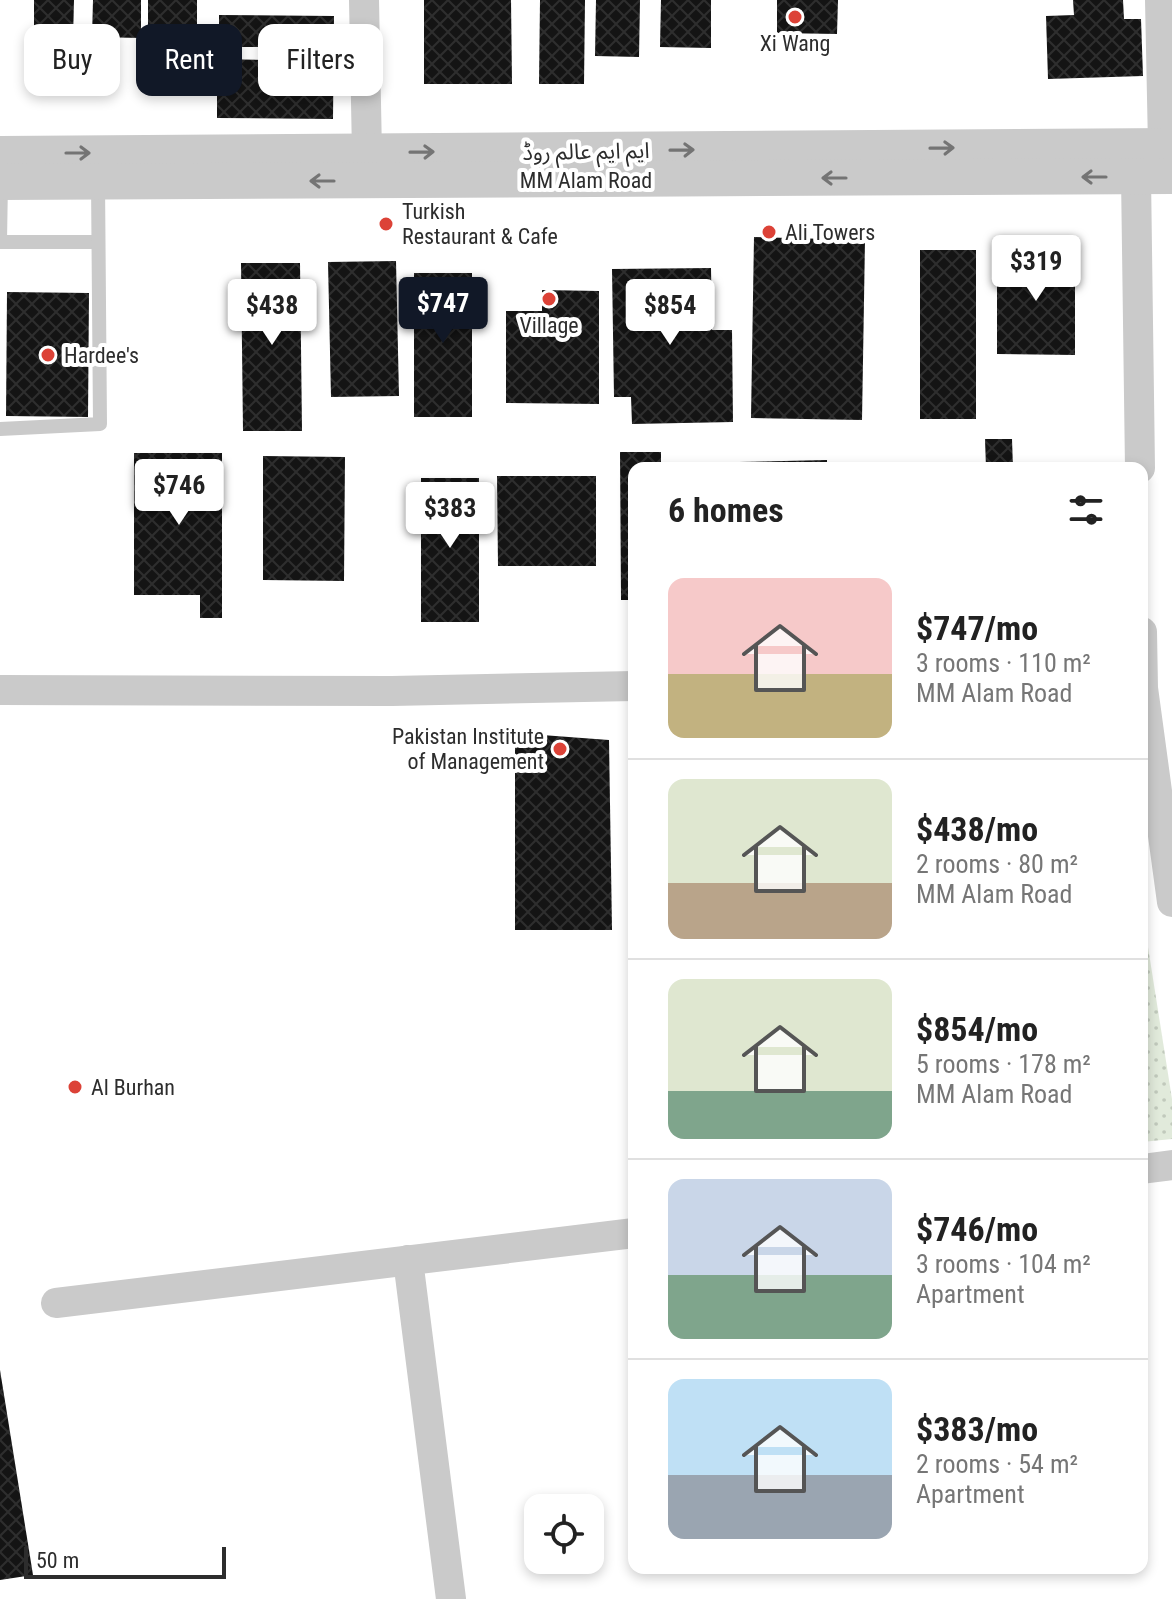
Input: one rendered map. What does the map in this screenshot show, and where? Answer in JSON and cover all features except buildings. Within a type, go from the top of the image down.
[{"type":"street","points":[[364,0],[367,153]]},
{"type":"street","points":[[1160,0],[1169,156]]},
{"type":"street","name":"ایم ایم عالم روڈ","points":[[0,154],[1169,156]]},
{"type":"street","name":"MM Alam Road","points":[[0,182],[1136,176],[1169,156]]},
{"type":"street","points":[[1136,176],[1140,462]]},
{"type":"street","points":[[0,690],[392,691],[628,686]]},
{"type":"street","points":[[1148,731],[1172,902]]},
{"type":"street","points":[[1148,1168],[1172,1165]]},
{"type":"street","points":[[56,1303],[628,1234]]},
{"type":"street","points":[[408,1260],[451,1599]]},
{"type":"lane","points":[[0,429],[100,424],[98,181]]},
{"type":"lane","points":[[0,182],[0,241],[97,242]]},
{"type":"green space","points":[[1148,947],[1172,1099],[1172,1139],[1148,1141]]},
{"type":"place","name":"Xi Wang","points":[[795,17]]},
{"type":"place","name":"Turkish Restaurant & Cafe","points":[[386,224]]},
{"type":"place","name":"Ali Towers","points":[[769,232]]},
{"type":"place","name":"Village","points":[[549,299]]},
{"type":"place","name":"Hardee's","points":[[48,355]]},
{"type":"place","name":"Pakistan Institute of Management","points":[[560,749]]},
{"type":"place","name":"Al Burhan","points":[[75,1087]]}]
